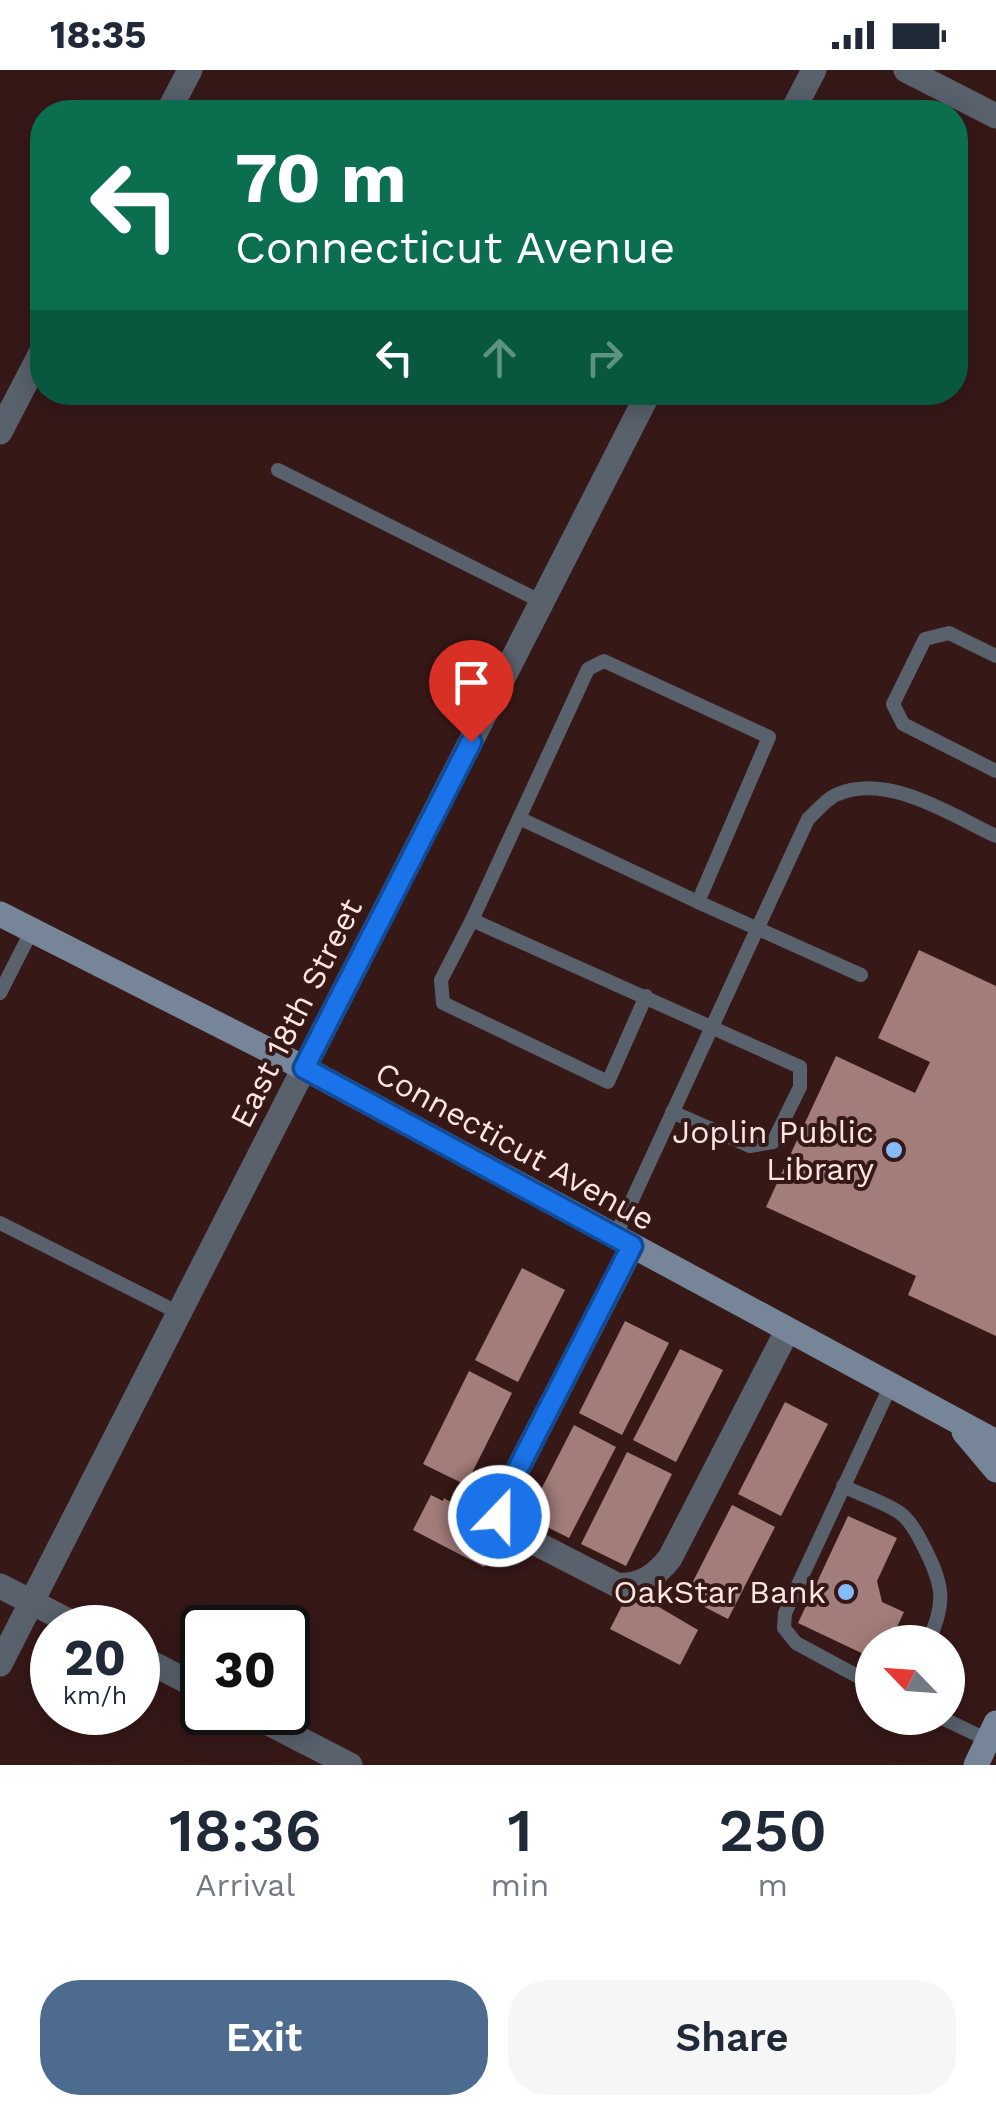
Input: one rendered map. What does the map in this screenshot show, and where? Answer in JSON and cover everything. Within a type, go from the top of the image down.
[{"type":"main road","name":"Connecticut Avenue","points":[[0,914],[304,1068],[996,1442]]},
{"type":"main road","points":[[954,1421],[996,1422]]},
{"type":"main road","points":[[954,1421],[996,1470]]},
{"type":"main road","points":[[976,1765],[992,1731]]},
{"type":"street","points":[[174,100],[190,70]]},
{"type":"street","points":[[798,100],[814,70]]},
{"type":"street","points":[[906,70],[965,100]]},
{"type":"street","points":[[968,102],[996,116]]},
{"type":"street","points":[[0,432],[30,374]]},
{"type":"street","name":"East 18th Street","points":[[0,1664],[642,405]]},
{"type":"street","points":[[624,1242],[504,1496],[499,1516],[506,1528],[617,1585],[630,1586],[659,1572],[670,1558],[786,1331]]},
{"type":"street","points":[[0,1586],[38,1605]]},
{"type":"street","points":[[292,1735],[350,1765]]},
{"type":"lane","points":[[278,470],[542,602]]},
{"type":"lane","points":[[996,656],[949,633],[925,639],[892,704],[903,724],[996,771]]},
{"type":"lane","points":[[646,996],[608,1082],[443,1002],[441,980],[588,669],[604,661],[768,737],[698,902]]},
{"type":"lane","points":[[624,1242],[672,1112],[808,819],[834,794],[862,788],[895,791],[996,836]]},
{"type":"lane","points":[[520,818],[861,974]]},
{"type":"lane","points":[[472,920],[800,1066],[800,1087],[773,1142],[750,1146],[672,1112]]},
{"type":"lane","points":[[0,994],[32,930]]},
{"type":"lane","points":[[0,1223],[179,1313]]},
{"type":"lane","points":[[855,1676],[796,1643],[784,1628],[785,1613],[890,1387]]},
{"type":"lane","points":[[843,1486],[902,1514],[920,1538],[942,1592],[936,1625]]},
{"type":"lane","points":[[965,1724],[992,1731]]},
{"type":"building","name":"Joplin Public Library","points":[[919,950],[996,986],[996,1336],[908,1295],[916,1276],[766,1207],[836,1056],[915,1093],[930,1062],[878,1038]]},
{"type":"building","points":[[522,1268],[565,1290],[518,1382],[475,1360]]},
{"type":"building","points":[[625,1321],[669,1343],[622,1435],[579,1413]]},
{"type":"building","points":[[680,1349],[723,1370],[676,1462],[633,1440]]},
{"type":"building","points":[[469,1371],[512,1393],[466,1485],[423,1464]]},
{"type":"building","points":[[785,1402],[828,1424],[781,1516],[738,1494]]},
{"type":"building","points":[[574,1425],[616,1447],[569,1538],[527,1517]]},
{"type":"building","points":[[627,1452],[672,1474],[626,1566],[581,1544]]},
{"type":"building","points":[[431,1495],[505,1527],[484,1567],[413,1530]]},
{"type":"building","points":[[732,1505],[775,1527],[728,1619],[685,1597]]},
{"type":"building","name":"OakStar Bank","points":[[848,1516],[897,1538],[877,1581],[882,1602],[904,1612],[898,1625],[855,1625],[855,1650],[798,1623]]},
{"type":"building","points":[[630,1590],[698,1630],[680,1665],[610,1629]]},
{"type":"place","name":"Joplin Public Library","points":[[894,1150]]},
{"type":"place","name":"OakStar Bank","points":[[846,1592]]},
{"type":"route","points":[[471,742],[304,1068],[632,1246],[504,1496],[499,1516]]}]
